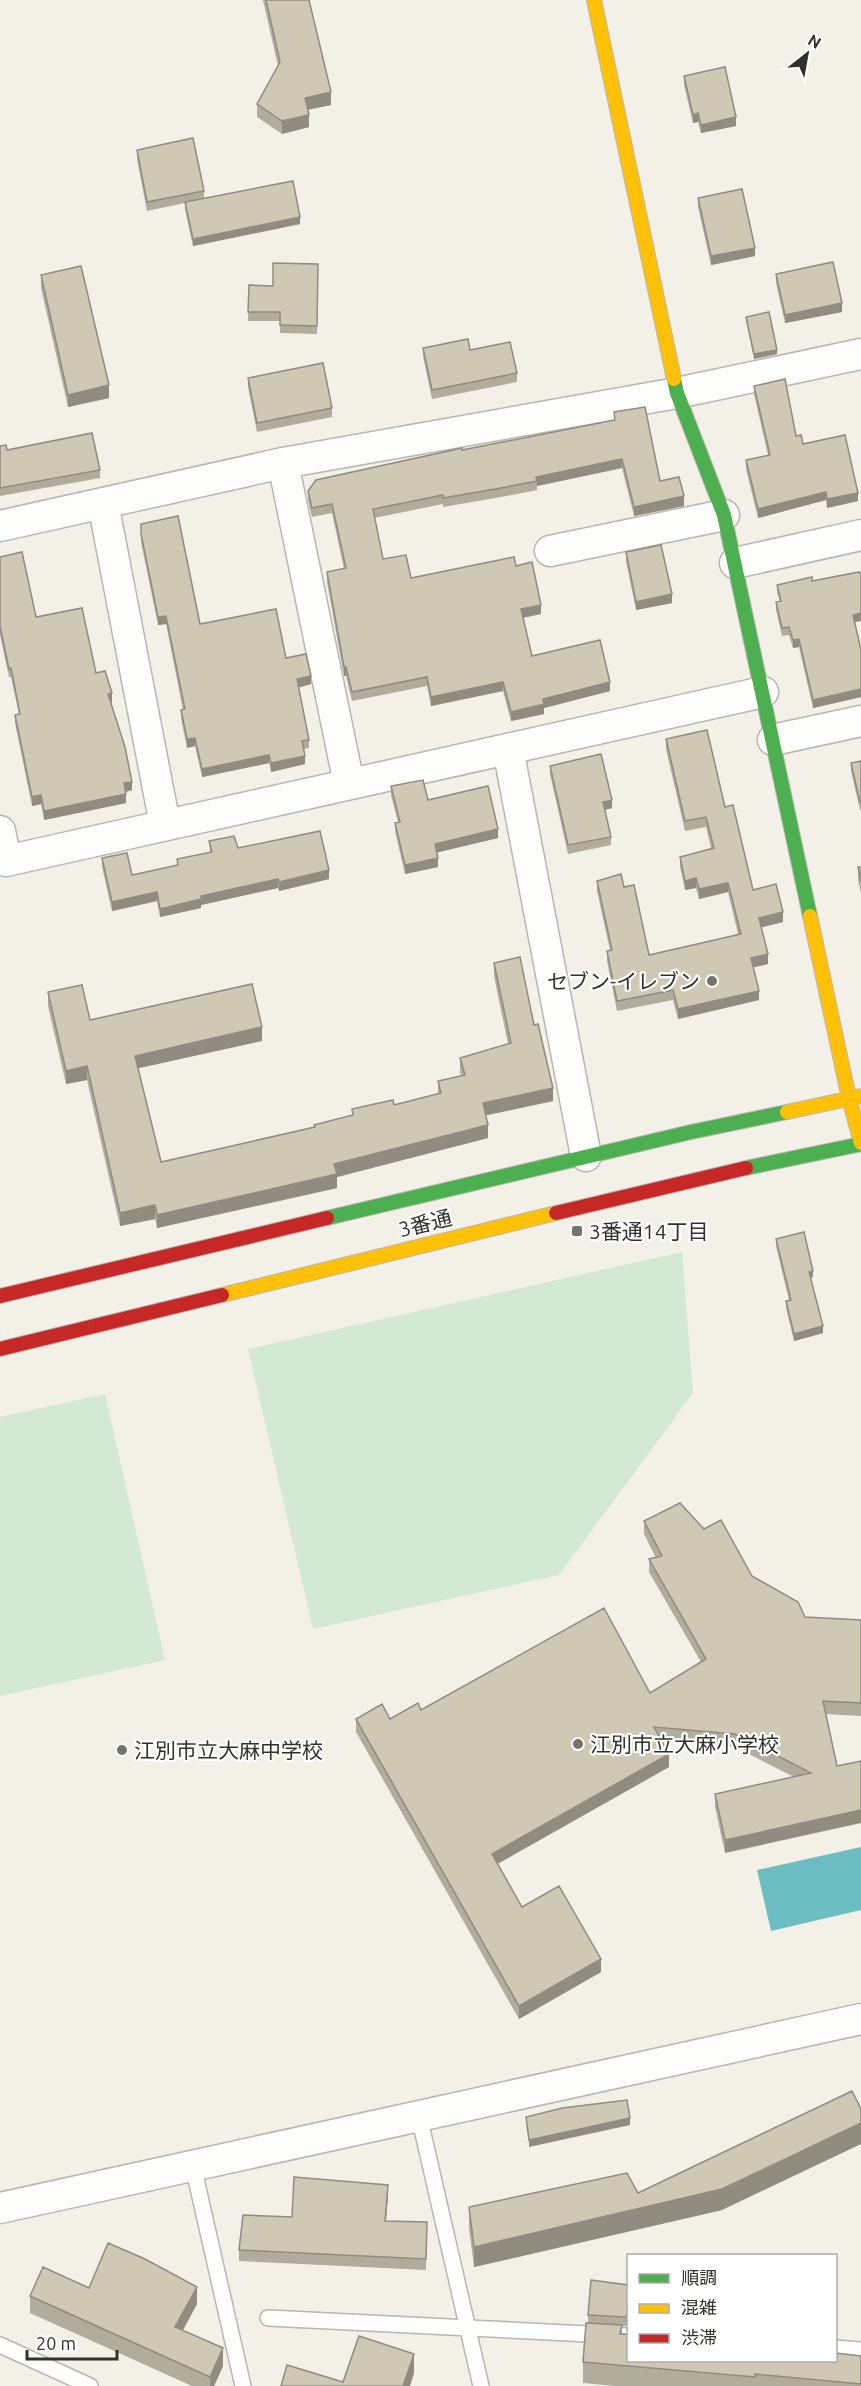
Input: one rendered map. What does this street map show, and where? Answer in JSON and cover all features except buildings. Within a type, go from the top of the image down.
[{"type":"street","points":[[594,0],[677,393],[724,515],[855,1097],[861,1143]]},
{"type":"street","points":[[0,526],[283,463],[677,393],[861,354]]},
{"type":"street","points":[[283,463],[349,784]]},
{"type":"street","points":[[103,503],[165,825]]},
{"type":"street","points":[[550,551],[724,515]]},
{"type":"street","points":[[735,563],[861,535]]},
{"type":"street","points":[[0,831],[6,861],[763,692]]},
{"type":"street","points":[[773,740],[861,721]]},
{"type":"street","points":[[508,749],[586,1156]]},
{"type":"street","name":"3番通","points":[[0,1296],[691,1131],[855,1097]]},
{"type":"street","name":"3番通","points":[[0,1349],[706,1176],[861,1143]]},
{"type":"street","points":[[0,2208],[861,2019]]},
{"type":"lane","points":[[419,2116],[481,2386]]},
{"type":"lane","points":[[193,2166],[243,2386]]},
{"type":"lane","points":[[268,2318],[467,2326],[627,2336]]},
{"type":"lane","points":[[0,2345],[90,2386]]},
{"type":"lane","points":[[837,2348],[861,2350]]},
{"type":"green space","points":[[682,1252],[693,1393],[559,1575],[313,1629],[248,1349]]},
{"type":"green space","points":[[105,1394],[165,1660],[0,1696],[0,1417]]},
{"type":"water","points":[[861,1847],[861,1910],[771,1931],[757,1870]]},
{"type":"traffic: fast","points":[[674,379],[677,393],[724,515],[810,916]]},
{"type":"traffic: fast","points":[[327,1218],[691,1132],[787,1112]]},
{"type":"traffic: fast","points":[[746,1168],[861,1144]]},
{"type":"traffic: slow","points":[[594,0],[674,379]]},
{"type":"traffic: slow","points":[[810,916],[849,1098],[861,1143]]},
{"type":"traffic: slow","points":[[787,1112],[861,1096]]},
{"type":"traffic: slow","points":[[222,1295],[556,1213]]},
{"type":"traffic: jam","points":[[556,1213],[746,1168]]},
{"type":"traffic: jam","points":[[0,1296],[327,1218]]},
{"type":"traffic: jam","points":[[0,1349],[222,1295]]},
{"type":"place","name":"セブン-イレブン","points":[[712,981]]},
{"type":"place","name":"3番通14丁目","points":[[577,1231]]},
{"type":"place","name":"江別市立大麻小学校","points":[[578,1744]]},
{"type":"place","name":"江別市立大麻中学校","points":[[122,1750]]}]
